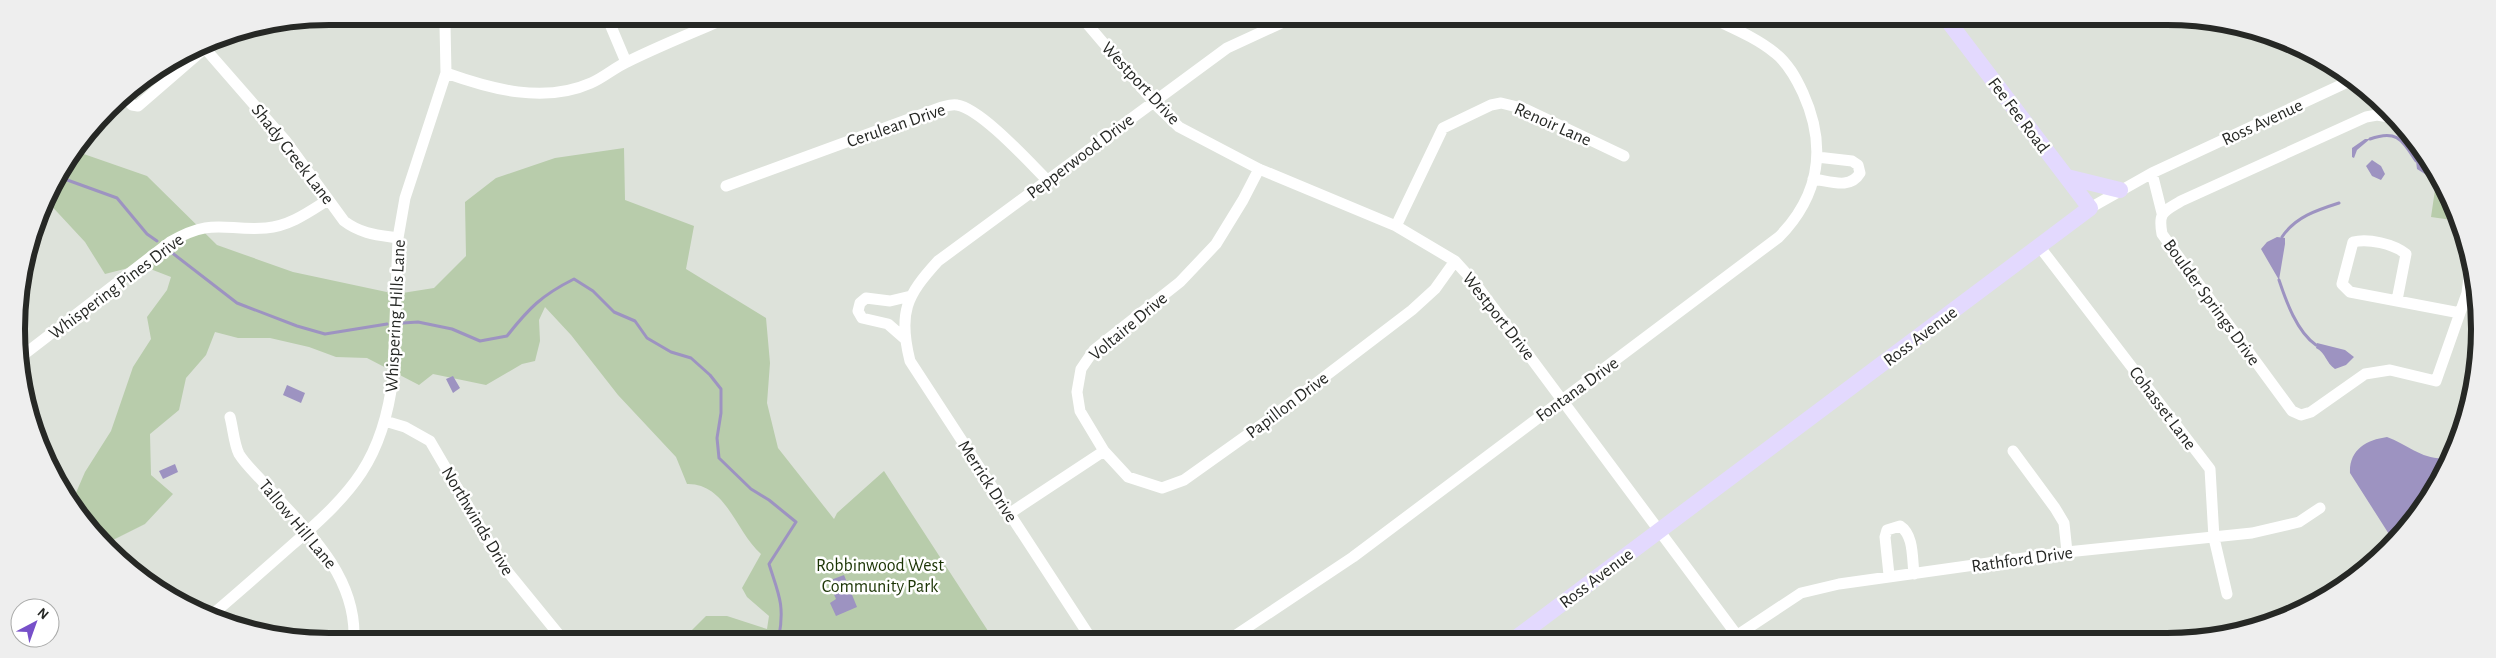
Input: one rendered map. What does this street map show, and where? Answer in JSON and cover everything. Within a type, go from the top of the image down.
[{"type":"street","name":"Whispering Hills Lane","points":[[217,611],[332,511],[359,477],[370,459],[385,421],[393,377],[398,238],[405,198],[446,73],[445,25]]},
{"type":"street","points":[[610,25],[626,62]]},
{"type":"street","points":[[446,73],[487,88],[520,94],[561,91],[590,84],[626,62],[712,25]]},
{"type":"street","name":"Westport Drive","points":[[1087,25],[1179,127],[1259,169],[1396,226],[1455,261],[1475,282],[1563,399],[1733,633]]},
{"type":"street","name":"Pepperwood Drive","points":[[904,318],[915,286],[938,261],[1015,205],[1046,179],[1227,48],[1277,25]]},
{"type":"street","points":[[1725,25],[1775,53],[1795,76],[1810,107],[1817,132],[1817,156],[1813,179],[1848,184],[1855,182],[1860,173],[1858,165],[1852,161],[1817,156]]},
{"type":"street","name":"Fee Fee Road","points":[[1951,25],[2090,208]]},
{"type":"street","name":"Shady Creek Lane","points":[[207,51],[285,140],[344,221],[355,230],[398,238]]},
{"type":"street","points":[[128,101],[132,105],[138,106],[188,60]]},
{"type":"street","name":"Ross Avenue","points":[[1523,633],[2090,208],[2152,173],[2345,83]]},
{"type":"street","name":"Renoir Lane","points":[[1396,226],[1442,128],[1491,105],[1501,103],[1525,109],[1624,156]]},
{"type":"street","name":"Cerulean Drive","points":[[726,186],[942,107],[956,104],[1000,132],[1046,179]]},
{"type":"street","name":"Boulder Springs Drive","points":[[2384,116],[2366,117],[2181,201],[2162,213],[2159,220],[2162,234],[2292,411],[2302,415],[2311,412],[2365,374],[2390,370],[2436,381],[2460,313]]},
{"type":"street","name":"Voltaire Drive","points":[[1104,451],[1080,411],[1077,392],[1080,369],[1094,350],[1180,282],[1216,244],[1243,200],[1259,169]]},
{"type":"street","points":[[2152,173],[2162,213]]},
{"type":"street","points":[[2067,177],[2120,190]]},
{"type":"street","name":"Fontana Drive","points":[[1240,633],[1353,557],[1779,237],[1800,213],[1813,179]]},
{"type":"street","name":"Whispering Pines Drive","points":[[26,353],[170,242],[186,233],[204,227],[224,225],[266,228],[284,224],[300,218],[328,200]]},
{"type":"street","points":[[2397,300],[2406,254],[2400,249],[2366,240],[2353,242],[2342,284],[2350,292],[2460,313],[2468,289]]},
{"type":"street","name":"Cohasset Lane","points":[[2039,246],[2210,469],[2214,538],[2227,594]]},
{"type":"street","name":"Papillon Drive","points":[[1104,451],[1128,477],[1146,485],[1162,488],[1184,480],[1264,423],[1412,310],[1435,289],[1455,261]]},
{"type":"street","points":[[904,338],[888,324],[862,318],[858,311],[860,303],[866,298],[890,301],[911,296]]},
{"type":"street","name":"Merrick Drive","points":[[904,318],[904,338],[910,361],[1087,633]]},
{"type":"street","name":"Tallow Hill Lane","points":[[230,417],[239,454],[307,532],[339,573],[349,599],[354,633]]},
{"type":"street","name":"Northwinds Drive","points":[[385,421],[405,427],[430,441],[503,566],[558,633]]},
{"type":"street","points":[[1010,513],[1104,451]]},
{"type":"street","points":[[2013,451],[2060,515],[2064,523],[2068,552]]},
{"type":"street","name":"Rathford Drive","points":[[1742,633],[1801,593],[1889,576],[2068,552],[2214,538],[2282,527],[2299,522],[2320,508]]},
{"type":"street","points":[[1889,576],[1885,537],[1887,530],[1900,526],[1907,531],[1914,574]]},
{"type":"green space","name":"Robbinwood West Community Park","points":[[624,148],[625,200],[694,226],[686,269],[766,318],[770,363],[767,403],[778,448],[834,519],[837,513],[884,471],[989,633],[689,633],[706,616],[727,616],[767,629],[769,616],[747,597],[742,588],[761,554],[744,534],[729,510],[712,491],[700,486],[687,484],[676,457],[618,395],[571,335],[545,307],[539,320],[540,341],[535,361],[522,364],[486,385],[433,374],[419,385],[367,358],[336,357],[309,347],[270,338],[238,338],[215,332],[206,355],[186,378],[179,410],[150,434],[151,475],[173,494],[145,524],[111,541],[76,498],[75,496],[85,472],[111,431],[133,367],[151,339],[147,317],[167,290],[171,277],[140,265],[105,274],[85,242],[51,206],[81,153],[147,176],[217,245],[293,272],[396,294],[434,288],[466,256],[465,202],[496,178],[555,158]]},
{"type":"green space","points":[[2435,187],[2451,220],[2431,217]]},
{"type":"shaded area","points":[[2365,139],[2370,139],[2357,150],[2354,158],[2352,157],[2352,148]]},
{"type":"shaded area","points":[[2372,160],[2381,166],[2385,174],[2381,180],[2372,176],[2366,166]]},
{"type":"shaded area","points":[[2416,161],[2422,164],[2428,174],[2425,174],[2417,169]]},
{"type":"shaded area","points":[[2277,237],[2285,238],[2279,280],[2261,249],[2267,242]]},
{"type":"shaded area","points":[[2317,343],[2345,350],[2354,357],[2346,365],[2335,369],[2316,348]]},
{"type":"shaded area","points":[[453,376],[460,388],[453,393],[446,379]]},
{"type":"shaded area","points":[[287,385],[305,393],[301,403],[283,395]]},
{"type":"shaded area","points":[[2387,437],[2416,452],[2431,457],[2442,458],[2420,498],[2390,536],[2350,473],[2352,458],[2356,452],[2366,444],[2379,438]]},
{"type":"shaded area","points":[[175,464],[178,472],[163,479],[159,471]]},
{"type":"shaded area","points":[[844,575],[857,607],[836,616],[830,603],[836,599],[828,581]]},
{"type":"waterway","points":[[2370,139],[2387,135],[2398,138],[2407,147],[2416,161]]},
{"type":"waterway","points":[[65,179],[117,198],[147,234],[157,241]]},
{"type":"waterway","points":[[2282,237],[2300,219],[2339,203]]},
{"type":"waterway","points":[[171,252],[237,303],[297,326],[325,334],[387,324]]},
{"type":"waterway","points":[[403,323],[418,322],[452,329],[480,341],[507,336],[537,303],[574,279],[593,291],[614,312],[635,321],[647,338],[671,352],[691,358],[710,375],[721,389],[721,413],[717,438],[719,458],[751,489],[769,500],[796,522],[769,564],[781,607],[780,633]]},
{"type":"waterway","points":[[2279,280],[2298,324],[2316,345]]}]
